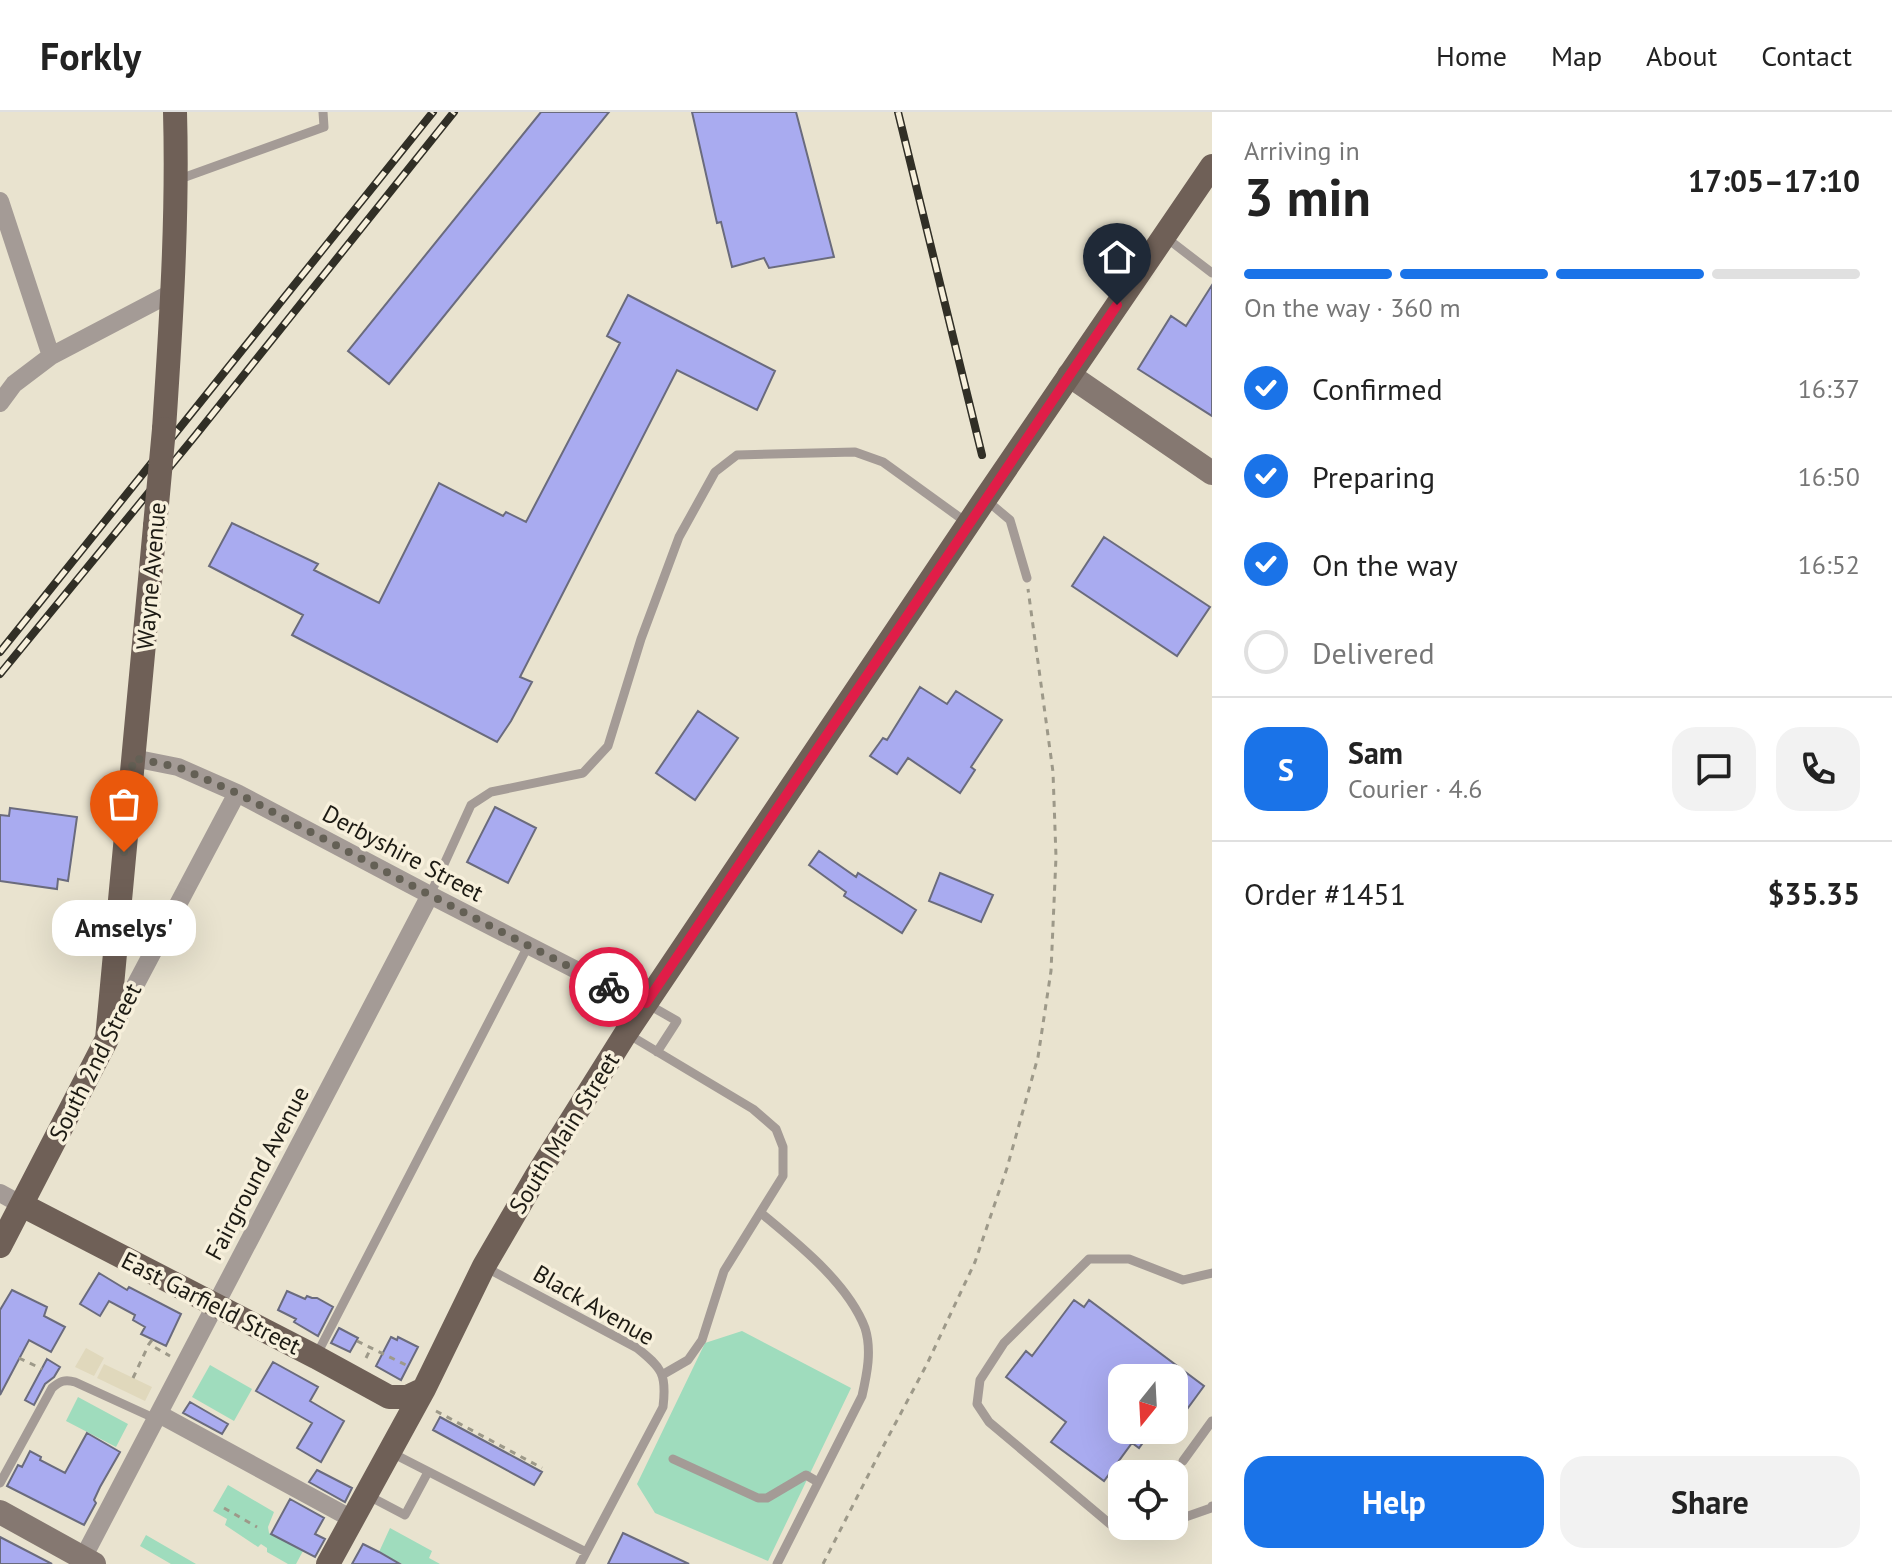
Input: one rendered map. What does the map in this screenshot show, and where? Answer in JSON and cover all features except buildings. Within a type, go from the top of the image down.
[{"type":"main road","name":"Wayne Avenue","points":[[107,1039],[164,429],[177,180],[175,112]]},
{"type":"main road","name":"South Main Street","points":[[328,1564],[403,1426],[427,1398],[484,1266],[626,1033],[1212,166]]},
{"type":"main road","name":"South 2nd Street","points":[[0,1246],[107,1039]]},
{"type":"main road","name":"East Garfield Street","points":[[22,1205],[389,1397]]},
{"type":"main road","points":[[389,1397],[427,1398]]},
{"type":"main road","points":[[389,1397],[400,1412],[403,1426]]},
{"type":"street","points":[[0,201],[51,356]]},
{"type":"street","points":[[0,403],[14,384],[51,356],[173,292]]},
{"type":"street","points":[[1069,375],[1212,473]]},
{"type":"street","name":"Derbyshire Street","points":[[133,758],[178,767],[237,793],[528,946],[646,1003]]},
{"type":"street","name":"South 2nd Street","points":[[107,1039],[237,793]]},
{"type":"street","name":"Fairground Avenue","points":[[86,1562],[158,1417],[430,895]]},
{"type":"street","name":"East Garfield Street","points":[[0,1193],[22,1205]]},
{"type":"street","points":[[158,1417],[352,1519]]},
{"type":"street","points":[[0,1512],[86,1562]]},
{"type":"lane","points":[[177,180],[324,127],[323,112]]},
{"type":"lane","points":[[1164,236],[1212,273]]},
{"type":"lane","points":[[430,895],[471,805],[491,792],[583,773],[608,746],[641,639],[679,537],[715,472],[737,455],[855,452],[883,462],[969,524]]},
{"type":"lane","points":[[985,499],[1010,520],[1027,578]]},
{"type":"lane","points":[[316,1357],[528,946]]},
{"type":"lane","points":[[646,1003],[677,1021],[657,1052]]},
{"type":"lane","points":[[626,1033],[753,1109],[776,1129],[783,1147],[783,1176],[724,1271],[702,1340],[688,1360],[662,1375]]},
{"type":"lane","points":[[761,1213],[827,1272],[848,1298],[865,1329],[869,1365],[862,1396],[777,1564]]},
{"type":"lane","points":[[1108,1522],[989,1422],[977,1404],[980,1380],[1004,1343],[1089,1259],[1129,1259],[1183,1280],[1212,1273]]},
{"type":"lane","name":"Black Avenue","points":[[484,1266],[637,1348],[658,1365],[666,1386],[663,1407],[580,1564]]},
{"type":"lane","points":[[0,1483],[58,1382],[66,1379],[75,1382],[158,1417]]},
{"type":"lane","points":[[1184,1460],[1212,1421]]},
{"type":"lane","points":[[390,1452],[586,1552]]},
{"type":"lane","points":[[673,1459],[758,1498],[767,1498],[806,1475],[818,1482]]},
{"type":"lane","points":[[365,1494],[405,1515],[428,1472]]},
{"type":"lane","points":[[1188,1516],[1212,1506]]},
{"type":"path","points":[[823,1564],[927,1364],[975,1262],[1007,1168],[1038,1057],[1051,971],[1056,857],[1053,772],[1027,578]]},
{"type":"path","points":[[357,1341],[406,1365]]},
{"type":"path","points":[[133,1378],[150,1342],[170,1356]]},
{"type":"path","points":[[366,1358],[371,1348]]},
{"type":"path","points":[[19,1358],[42,1369]]},
{"type":"path","points":[[427,1398],[542,1468]]},
{"type":"path","points":[[224,1508],[257,1527]]},
{"type":"shaded area","points":[[86,1348],[104,1358],[94,1376],[75,1367]]},
{"type":"shaded area","points":[[104,1364],[152,1387],[145,1401],[97,1378]]},
{"type":"green space","points":[[742,1331],[851,1388],[768,1561],[655,1513],[637,1484],[705,1343]]},
{"type":"green space","points":[[210,1365],[252,1389],[234,1421],[192,1397]]},
{"type":"green space","points":[[78,1397],[128,1424],[116,1447],[66,1421]]},
{"type":"green space","points":[[228,1485],[274,1512],[269,1533],[303,1551],[296,1564],[288,1564],[267,1552],[261,1544],[258,1547],[225,1525],[227,1519],[213,1511]]},
{"type":"green space","points":[[390,1528],[432,1551],[429,1558],[440,1564],[402,1564],[379,1552]]},
{"type":"green space","points":[[146,1535],[196,1564],[171,1564],[140,1546]]},
{"type":"railway","points":[[0,652],[433,112]]},
{"type":"railway","points":[[0,674],[454,112]]},
{"type":"railway","points":[[898,112],[982,455]]},
{"type":"way so far","points":[[124,852],[133,758],[178,767],[237,793],[609,987]]},
{"type":"place","name":"Amselys'","points":[[124,852]]},
{"type":"route","points":[[609,987],[646,1003],[1117,305]]}]
